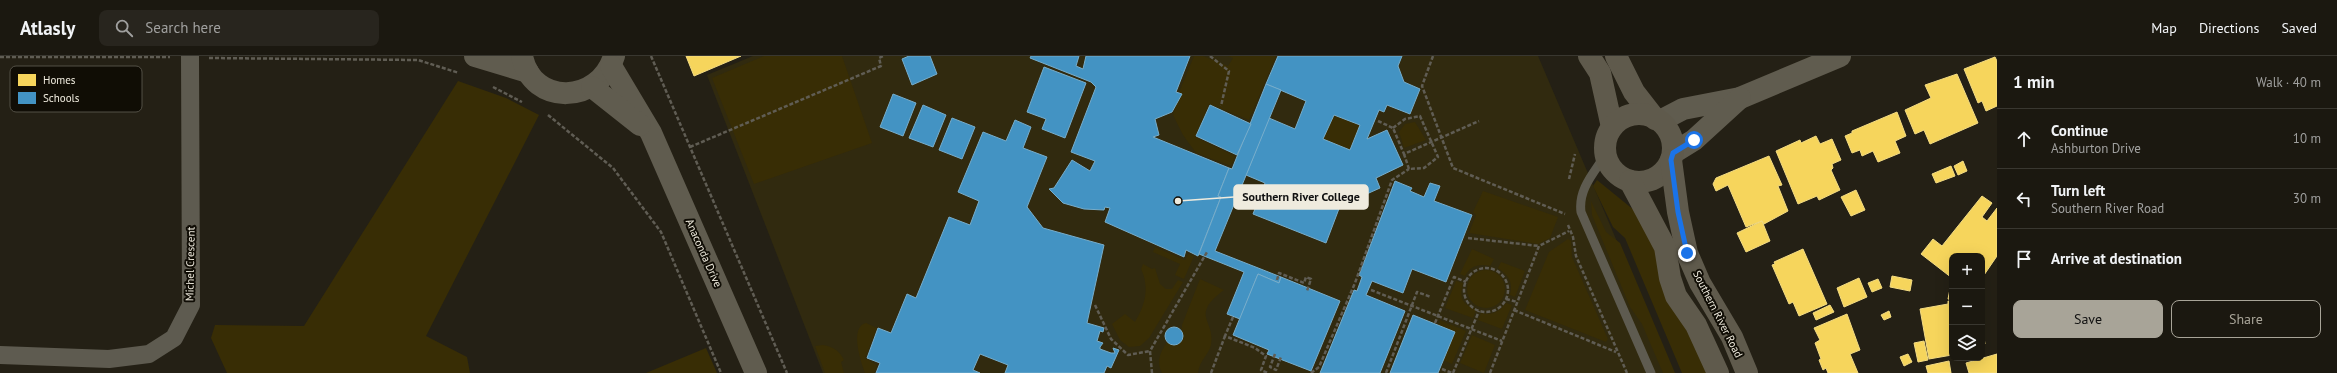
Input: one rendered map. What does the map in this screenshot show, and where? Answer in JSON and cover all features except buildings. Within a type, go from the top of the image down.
[{"type":"main road","points":[[1589,56],[1600,73],[1612,127],[1605,145],[1606,154],[1614,172],[1630,181],[1640,182],[1659,176],[1672,156],[1694,140],[1740,98]]},
{"type":"main road","points":[[1616,56],[1634,92],[1670,136],[1672,156]]},
{"type":"main road","points":[[1612,127],[1628,116],[1637,114],[1658,120],[1683,109],[1740,98],[1840,56]]},
{"type":"main road","name":"Anaconda Drive","points":[[471,66],[525,64],[538,83],[550,90],[565,94],[579,92],[592,87],[603,78],[612,61]]},
{"type":"main road","name":"Anaconda Drive","points":[[612,61],[651,133],[756,373]]},
{"type":"main road","name":"Anaconda Drive","points":[[592,87],[651,133]]},
{"type":"main road","name":"Southern River Road","points":[[1672,156],[1678,212],[1687,253],[1700,283],[1732,337],[1747,373]]},
{"type":"main road","points":[[1630,181],[1665,247],[1670,278],[1676,296],[1696,325],[1718,373]]},
{"type":"street","name":"Michel Crescent","points":[[0,355],[109,358],[149,354],[174,338],[190,305],[190,57]]},
{"type":"lane","points":[[1606,154],[1583,188],[1580,203],[1581,212],[1651,373]]},
{"type":"path","points":[[652,56],[787,373]]},
{"type":"path","points":[[690,148],[881,66],[879,58],[883,56]]},
{"type":"path","points":[[1210,56],[1229,72],[1221,106]]},
{"type":"path","points":[[1433,56],[1422,86],[1453,168],[1566,214]]},
{"type":"path","points":[[0,57],[190,57],[418,60],[471,66]]},
{"type":"path","points":[[492,86],[524,103]]},
{"type":"path","points":[[544,113],[613,168],[661,232],[721,373]]},
{"type":"path","points":[[1312,373],[1319,367],[1354,283],[1392,180],[1409,169],[1424,168],[1438,157],[1420,116],[1405,120],[1393,128]]},
{"type":"path","points":[[1378,121],[1393,128],[1409,169]]},
{"type":"path","points":[[1404,154],[1479,121]]},
{"type":"path","points":[[1468,238],[1539,246],[1569,231],[1573,237],[1576,256],[1627,373]]},
{"type":"path","points":[[1490,373],[1539,246]]},
{"type":"path","points":[[1152,373],[1150,351],[1207,252]]},
{"type":"path","points":[[1481,269],[1495,270],[1501,274],[1508,285],[1506,298],[1498,308],[1485,312],[1479,310],[1468,302],[1465,295],[1466,282],[1470,276],[1481,269]]},
{"type":"path","points":[[1277,280],[1280,273],[1304,283],[1306,277],[1311,279],[1307,291]]},
{"type":"path","points":[[1435,323],[1454,277],[1466,282]]},
{"type":"path","points":[[1371,290],[1502,341]]},
{"type":"path","points":[[1386,373],[1413,306],[1417,292],[1431,297]]},
{"type":"path","points":[[1506,298],[1517,302]]},
{"type":"path","points":[[1095,305],[1111,338],[1128,355],[1150,351]]},
{"type":"path","points":[[1442,369],[1452,373],[1479,310]]},
{"type":"path","points":[[1514,310],[1617,352]]},
{"type":"path","points":[[1211,373],[1233,317]]},
{"type":"path","points":[[1225,336],[1255,348],[1266,356],[1261,370],[1268,373]]},
{"type":"path","points":[[1275,354],[1270,367],[1276,370],[1281,357]]},
{"type":"shaded area","points":[[753,56],[1538,56],[1673,373],[823,373],[707,75]]},
{"type":"shaded area","points":[[764,56],[842,56],[872,143],[754,184],[712,78]]},
{"type":"shaded area","points":[[1194,56],[1203,56],[1228,66],[1233,58],[1228,56],[1276,56],[1249,120],[1209,104],[1195,137],[1235,156],[1231,166],[1196,153],[1183,135],[1173,115],[1180,90]]},
{"type":"shaded area","points":[[458,81],[506,98],[539,115],[426,336],[467,357],[470,373],[227,373],[211,338],[215,325],[304,326]]},
{"type":"shaded area","points":[[1334,115],[1360,125],[1350,150],[1323,139]]},
{"type":"shaded area","points":[[1415,122],[1426,140],[1404,148],[1399,132],[1405,124]]},
{"type":"shaded area","points":[[1597,180],[1640,215],[1710,373],[1682,373],[1625,238],[1613,227],[1593,186]]},
{"type":"shaded area","points":[[1483,191],[1558,217],[1550,238],[1538,244],[1469,233],[1476,215],[1473,212]]},
{"type":"shaded area","points":[[1591,201],[1606,232],[1620,243],[1675,373],[1663,373],[1642,324],[1630,307],[1592,215]]},
{"type":"shaded area","points":[[1568,239],[1571,241],[1572,257],[1608,339],[1606,342],[1525,310],[1549,252]]},
{"type":"shaded area","points":[[1155,247],[1185,260],[1188,254],[1194,256],[1184,279],[1175,275],[1180,264],[1153,252]]},
{"type":"shaded area","points":[[1472,249],[1494,259],[1490,266],[1475,266],[1469,270],[1465,276],[1460,274]]},
{"type":"shaded area","points":[[1501,262],[1525,271],[1515,297],[1510,295],[1511,286],[1509,280],[1498,268]]},
{"type":"shaded area","points":[[1143,264],[1152,269],[1155,268],[1160,284],[1166,289],[1172,289],[1178,280],[1183,282],[1149,338],[1140,346],[1129,347],[1120,340],[1112,324],[1125,314],[1135,322],[1144,303],[1146,290],[1144,276],[1141,269]]},
{"type":"shaded area","points":[[1486,270],[1496,273],[1502,279],[1505,289],[1502,299],[1496,305],[1486,308],[1476,305],[1470,299],[1467,289],[1470,279],[1476,273]]},
{"type":"shaded area","points":[[1200,279],[1224,290],[1208,306],[1206,312],[1206,318],[1212,337],[1210,349],[1200,364],[1198,373],[1162,373],[1159,365],[1161,353],[1167,342],[1175,345],[1182,340],[1182,325]]},
{"type":"shaded area","points":[[1456,281],[1463,283],[1461,293],[1465,303],[1476,310],[1473,318],[1445,308]]},
{"type":"shaded area","points":[[1506,303],[1512,305],[1502,329],[1478,320],[1481,313],[1492,314],[1501,309]]},
{"type":"shaded area","points":[[1440,320],[1466,331],[1452,364],[1443,360],[1438,325]]},
{"type":"shaded area","points":[[866,323],[877,328],[865,358],[877,365],[874,373],[865,373],[859,353],[857,338],[858,331],[861,326]]},
{"type":"shaded area","points":[[1472,335],[1495,345],[1484,373],[1460,363]]},
{"type":"shaded area","points":[[823,345],[838,351],[844,360],[841,362],[844,373],[825,373],[815,346]]},
{"type":"shaded area","points":[[706,348],[717,373],[646,373]]},
{"type":"place","name":"Southern River College","points":[[1178,201]]},
{"type":"route","points":[[1687,253],[1678,212],[1671,160],[1673,153],[1694,140]]}]
